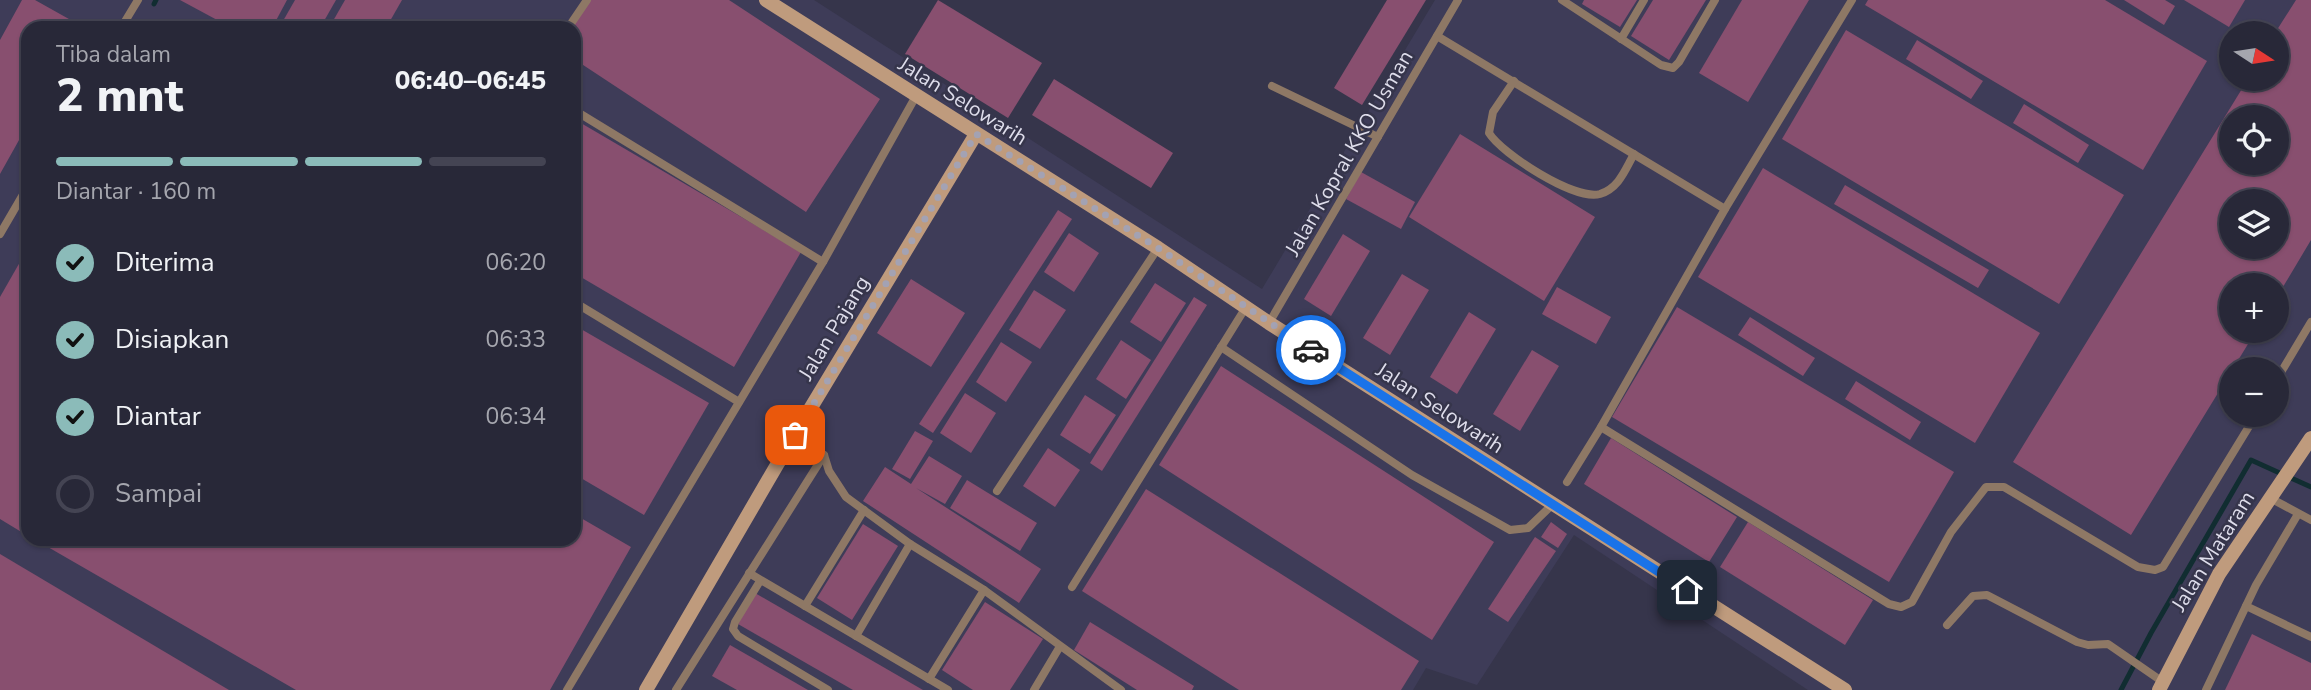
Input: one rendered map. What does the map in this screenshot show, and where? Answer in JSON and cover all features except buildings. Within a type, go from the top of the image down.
[{"type":"main road","name":"Jalan Selowarih","points":[[766,0],[1158,248],[1269,323],[1845,690]]},
{"type":"main road","name":"Jalan Pajang","points":[[646,690],[976,134]]},
{"type":"main road","name":"Jalan Mataram","points":[[2161,686],[2219,574],[2309,445]]},
{"type":"lane","points":[[126,21],[138,0]]},
{"type":"lane","points":[[573,21],[587,0]]},
{"type":"lane","name":"Jalan Kopral KKO Usman","points":[[1269,323],[1458,0]]},
{"type":"lane","points":[[1562,0],[1576,4],[1621,39],[1661,65],[1673,68],[1715,0]]},
{"type":"lane","points":[[1621,39],[1644,0]]},
{"type":"lane","points":[[1567,482],[1725,209],[1852,0]]},
{"type":"lane","points":[[1437,36],[1725,209]]},
{"type":"lane","points":[[1514,81],[1493,112],[1489,133],[1510,153],[1564,188],[1586,195],[1610,189],[1618,183],[1634,154]]},
{"type":"lane","points":[[1272,86],[1378,137]]},
{"type":"lane","points":[[568,690],[823,261],[916,96]]},
{"type":"lane","points":[[581,114],[823,261]]},
{"type":"lane","points":[[0,234],[21,198]]},
{"type":"lane","points":[[997,491],[1158,248]]},
{"type":"lane","points":[[581,306],[739,402]]},
{"type":"lane","points":[[1072,587],[1246,307]]},
{"type":"lane","points":[[2289,359],[2311,322]]},
{"type":"lane","points":[[1222,347],[1412,475],[1510,530],[1528,528],[1552,505]]},
{"type":"lane","points":[[1601,427],[1889,604],[1900,607],[1912,602],[1951,532],[1986,487],[2004,487],[2138,567],[2155,570],[2164,567],[2249,427]]},
{"type":"lane","points":[[795,435],[824,455],[836,484],[846,497],[910,544],[984,590],[1059,648],[1121,690]]},
{"type":"lane","points":[[676,690],[824,455]]},
{"type":"lane","points":[[2274,492],[2298,514],[2311,520]]},
{"type":"lane","points":[[805,606],[864,510]]},
{"type":"lane","points":[[2206,690],[2246,606],[2298,514]]},
{"type":"lane","points":[[856,636],[910,544]]},
{"type":"lane","points":[[749,573],[948,690]]},
{"type":"lane","points":[[760,581],[733,629],[738,636],[828,690]]},
{"type":"lane","points":[[929,679],[984,590]]},
{"type":"lane","points":[[1947,625],[1973,596],[1987,595],[2077,642],[2088,645],[2108,644],[2145,670],[2161,686]]},
{"type":"lane","points":[[2246,606],[2311,638]]},
{"type":"lane","points":[[1034,690],[1059,648]]},
{"type":"shaded area","points":[[0,0],[814,0],[1262,289],[1435,0],[2311,0],[2311,690],[1808,690],[1574,535],[1477,685],[1426,668],[1413,690],[0,690]]},
{"type":"waterway","points":[[154,4],[156,0]]},
{"type":"waterway","points":[[2121,690],[2251,460],[2311,487]]},
{"type":"way so far","points":[[795,435],[976,134],[1158,248],[1311,350]]},
{"type":"route","points":[[1311,350],[1687,590]]}]
